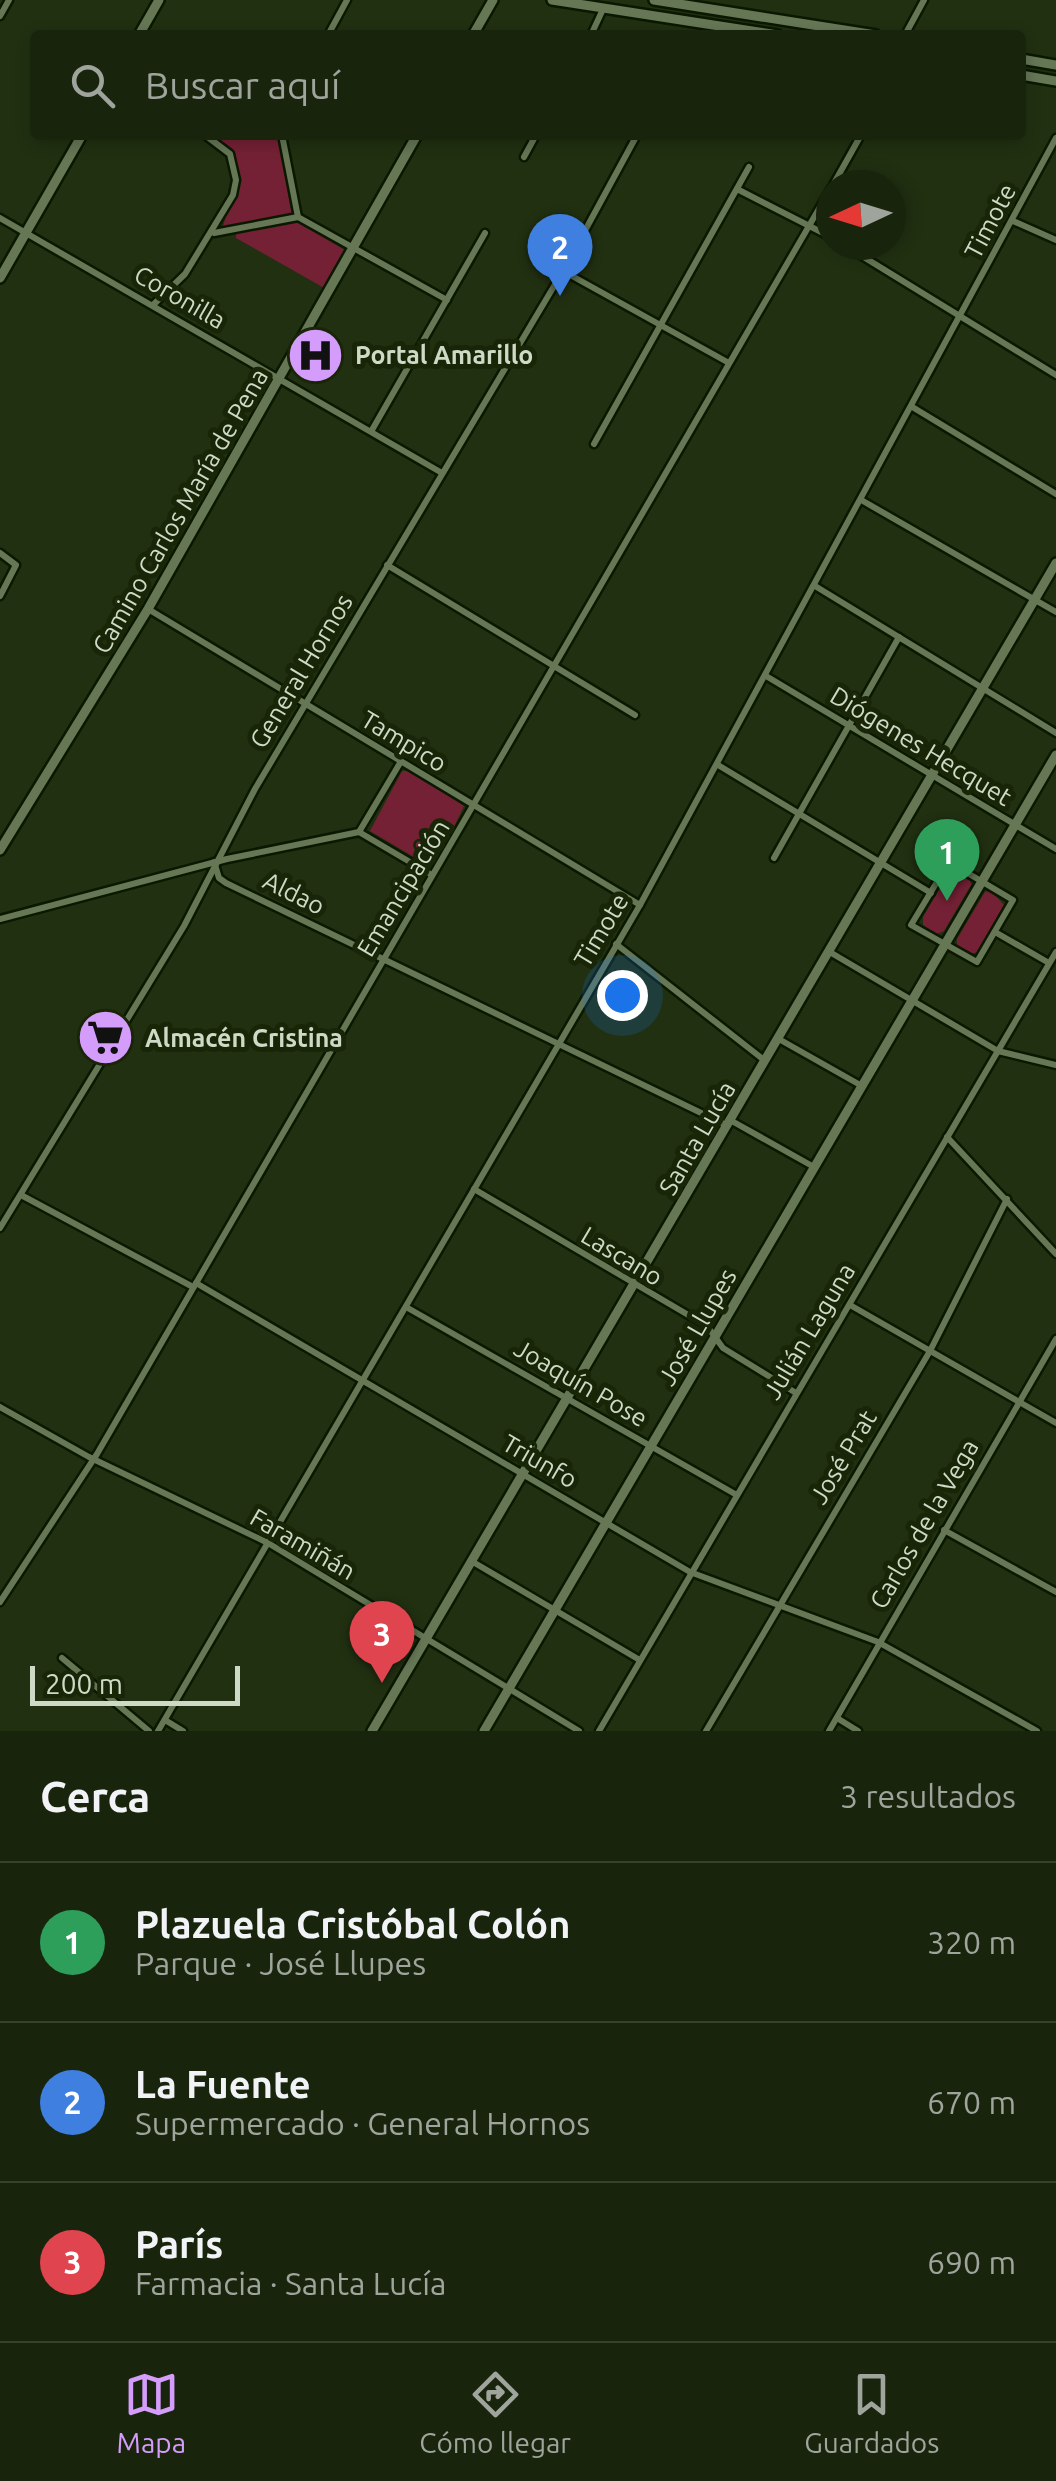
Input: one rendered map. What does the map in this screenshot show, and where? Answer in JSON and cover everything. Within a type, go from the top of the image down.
[{"type":"street","points":[[0,16],[9,0]]},
{"type":"street","points":[[142,30],[159,0]]},
{"type":"street","points":[[331,30],[348,0]]},
{"type":"street","points":[[476,30],[493,0]]},
{"type":"street","points":[[552,0],[747,30]]},
{"type":"street","points":[[654,0],[711,4],[849,30]]},
{"type":"street","points":[[908,30],[924,0]]},
{"type":"street","points":[[593,30],[604,6]]},
{"type":"street","points":[[694,30],[698,22]]},
{"type":"street","points":[[1026,60],[1056,65]]},
{"type":"street","points":[[1026,76],[1056,81]]},
{"type":"street","name":"Timote","points":[[158,1731],[556,1042],[640,906],[914,408],[1056,138]]},
{"type":"street","points":[[0,278],[79,140]]},
{"type":"street","points":[[153,305],[179,281],[213,233],[236,180],[230,154],[212,140]]},
{"type":"street","points":[[283,140],[298,217]]},
{"type":"street","name":"Camino Carlos María de Pena","points":[[0,850],[148,608],[414,140]]},
{"type":"street","points":[[524,157],[533,140]]},
{"type":"street","name":"General Hornos","points":[[0,1228],[184,926],[214,862],[564,271],[634,140]]},
{"type":"street","name":"Emancipación","points":[[841,170],[857,140]]},
{"type":"street","points":[[594,444],[749,167]]},
{"type":"street","points":[[737,189],[796,222],[816,228]]},
{"type":"street","name":"Emancipación","points":[[0,1602],[93,1458],[476,807],[816,214]]},
{"type":"street","points":[[213,233],[298,217],[447,300]]},
{"type":"street","name":"Coronilla","points":[[0,218],[442,473]]},
{"type":"street","points":[[1014,220],[1056,240]]},
{"type":"street","points":[[372,430],[485,233]]},
{"type":"street","points":[[869,260],[1056,375]]},
{"type":"street","points":[[564,271],[729,363]]},
{"type":"street","points":[[914,408],[1056,494]]},
{"type":"street","points":[[862,500],[1056,612]]},
{"type":"street","points":[[0,552],[15,563],[0,596]]},
{"type":"street","name":"Santa Lucía","points":[[374,1730],[1056,563]]},
{"type":"street","points":[[387,565],[634,714]]},
{"type":"street","points":[[816,586],[1056,733]]},
{"type":"street","name":"Tampico","points":[[148,608],[640,906]]},
{"type":"street","points":[[774,858],[899,638]]},
{"type":"street","name":"Diógenes Hecquet","points":[[766,676],[1056,849]]},
{"type":"street","name":"José Llupes","points":[[484,1731],[1056,755]]},
{"type":"street","points":[[359,832],[400,762]]},
{"type":"street","points":[[717,765],[931,893]]},
{"type":"street","points":[[0,919],[214,862],[359,832],[432,876]]},
{"type":"street","name":"Aldao","points":[[214,862],[218,878],[226,883],[729,1123],[814,1168]]},
{"type":"street","points":[[949,862],[1014,900],[977,962],[912,924],[931,893],[949,862]]},
{"type":"street","points":[[995,932],[1049,963]]},
{"type":"street","points":[[616,944],[764,1060]]},
{"type":"street","points":[[828,951],[998,1050],[1056,1065]]},
{"type":"street","name":"Julián Laguna","points":[[599,1731],[1056,952]]},
{"type":"street","points":[[778,1038],[863,1087]]},
{"type":"street","points":[[947,1137],[1056,1254]]},
{"type":"street","name":"Lascano","points":[[474,1189],[707,1326],[723,1348],[796,1393]]},
{"type":"street","name":"Triunfo","points":[[21,1195],[194,1285],[690,1572],[878,1642],[1036,1731]]},
{"type":"street","name":"José Prat","points":[[706,1731],[930,1351],[1007,1200]]},
{"type":"street","points":[[850,1305],[1056,1423]]},
{"type":"street","name":"Joaquín Pose","points":[[406,1307],[735,1494]]},
{"type":"street","name":"Carlos de la Vega","points":[[829,1731],[1056,1339]]},
{"type":"street","name":"Faramiñán","points":[[0,1407],[93,1458],[268,1543],[579,1731]]},
{"type":"street","points":[[944,1530],[1056,1592]]},
{"type":"street","points":[[473,1562],[638,1659]]},
{"type":"street","points":[[62,1658],[149,1731]]},
{"type":"street","points":[[837,1718],[858,1731]]},
{"type":"street","points":[[165,1720],[182,1731]]},
{"type":"shaded area","points":[[216,140],[279,140],[292,216],[223,227],[239,178],[234,158]]},
{"type":"shaded area","points":[[298,222],[348,252],[326,289],[236,238],[236,231]]},
{"type":"shaded area","points":[[402,771],[410,771],[464,806],[437,862],[429,866],[370,831]]},
{"type":"shaded area","points":[[957,870],[970,878],[971,885],[944,931],[937,934],[923,925],[923,917],[949,873]]},
{"type":"shaded area","points":[[991,891],[1004,905],[978,952],[969,954],[957,947],[957,939],[985,892]]},
{"type":"place","name":"La Fuente","points":[[560,296]]},
{"type":"place","name":"Portal Amarillo","points":[[316,355]]},
{"type":"place","name":"Plazuela Cristóbal Colón","points":[[947,901]]},
{"type":"place","name":"Almacén Cristina","points":[[106,1038]]},
{"type":"place","name":"París","points":[[382,1683]]}]
